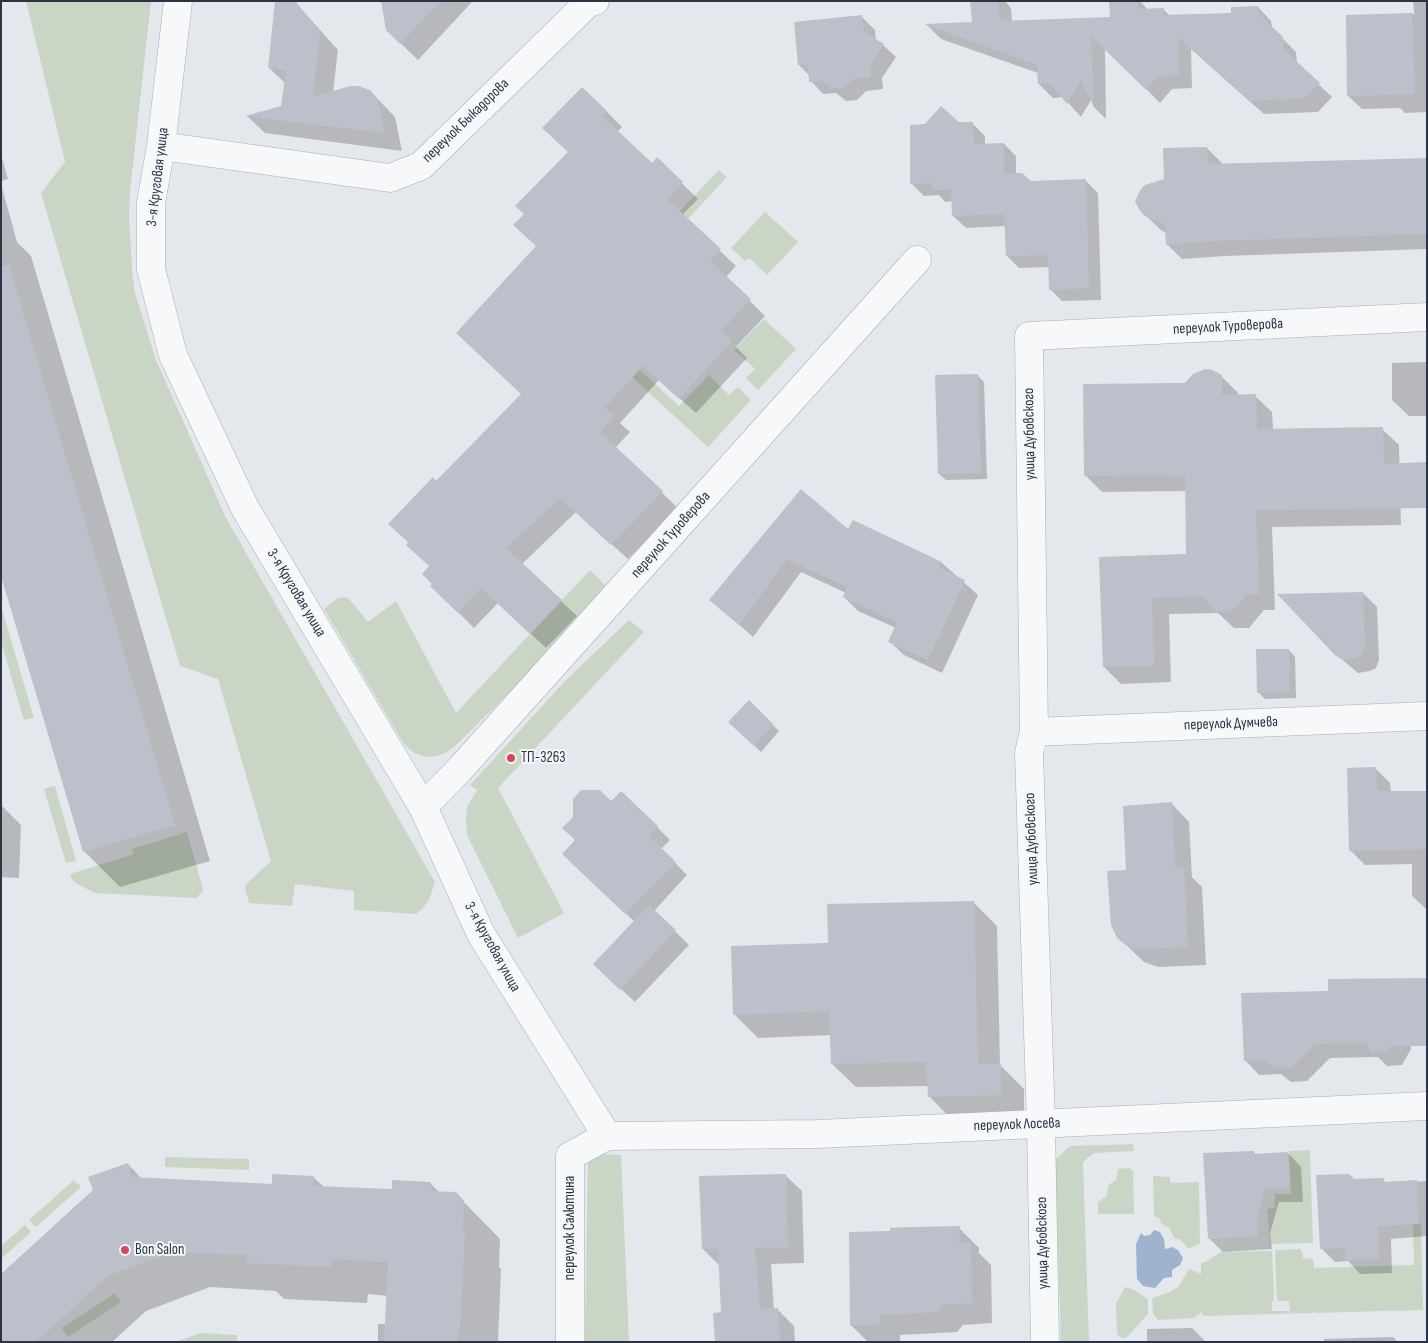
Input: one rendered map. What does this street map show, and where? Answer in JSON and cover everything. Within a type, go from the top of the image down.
[{"type":"street","name":"3-я Круговая улица","points":[[178,1],[161,146],[151,203],[151,269],[173,355],[245,508],[423,807],[481,934],[607,1136]]},
{"type":"street","name":"переулок Быкадорова","points":[[161,146],[390,178],[421,166],[588,3],[595,1]]},
{"type":"street","name":"переулок Туроверова","points":[[423,807],[460,769],[917,260]]},
{"type":"street","name":"переулок Туроверова","points":[[1029,336],[1427,317]]},
{"type":"street","name":"улица Дубовского","points":[[1029,336],[1034,732],[1029,753],[1041,1124],[1045,1342]]},
{"type":"street","name":"переулок Думчева","points":[[1034,732],[1427,716]]},
{"type":"street","name":"переулок Лосева","points":[[607,1136],[818,1134],[1427,1106]]},
{"type":"street","name":"переулок Салютина","points":[[570,1342],[570,1156],[607,1136]]},
{"type":"green space","points":[[26,1],[151,1],[130,191],[129,215],[135,293],[156,360],[226,518],[435,882],[429,900],[416,914],[354,910],[354,891],[295,884],[292,906],[249,903],[245,888],[247,883],[271,861],[218,679],[180,666],[41,193],[65,162]]},
{"type":"green space","points":[[719,170],[727,177],[601,312],[650,358],[640,370],[679,406],[709,375],[729,395],[738,387],[751,400],[708,447],[575,325],[645,247]]},
{"type":"green space","points":[[765,212],[798,242],[767,275],[749,258],[745,261],[731,248]]},
{"type":"green space","points":[[764,319],[796,349],[758,390],[746,378],[755,369],[734,350]]},
{"type":"green space","points":[[590,570],[612,592],[453,748],[444,754],[435,756],[426,757],[414,753],[404,744],[324,609],[338,598],[345,597],[350,600],[368,622],[396,601],[456,713]]},
{"type":"green space","points":[[1,606],[34,718],[24,720],[1,642]]},
{"type":"green space","points":[[629,620],[644,632],[498,788],[564,913],[518,938],[467,835],[467,807],[477,790],[470,785],[566,680]]},
{"type":"green space","points":[[55,786],[76,861],[66,863],[44,789]]},
{"type":"green space","points":[[187,832],[203,891],[196,898],[95,893],[73,881],[70,874],[134,854],[132,849]]},
{"type":"green space","points":[[1133,1144],[1134,1151],[1094,1153],[1083,1162],[1089,1342],[1061,1342],[1055,1160],[1070,1146]]},
{"type":"green space","points":[[1310,1150],[1313,1243],[1270,1244],[1267,1209],[1274,1208],[1275,1194],[1291,1194],[1289,1151]]},
{"type":"green space","points":[[588,1154],[621,1155],[629,1342],[585,1342]]},
{"type":"green space","points":[[165,1157],[249,1159],[249,1170],[165,1167]]},
{"type":"green space","points":[[1130,1168],[1133,1171],[1134,1214],[1098,1214],[1098,1202],[1107,1196],[1108,1185],[1116,1180],[1118,1169]]},
{"type":"green space","points":[[1153,1176],[1170,1177],[1170,1183],[1199,1182],[1200,1243],[1188,1249],[1181,1240],[1174,1238],[1170,1229],[1161,1223],[1160,1219],[1154,1216]]},
{"type":"green space","points":[[74,1180],[81,1187],[36,1227],[29,1220]]},
{"type":"green space","points":[[1413,1224],[1421,1224],[1423,1310],[1315,1313],[1314,1311],[1312,1313],[1203,1316],[1202,1312],[1194,1318],[1158,1320],[1153,1314],[1152,1298],[1178,1287],[1189,1269],[1201,1274],[1201,1263],[1221,1252],[1272,1251],[1274,1301],[1272,1302],[1272,1311],[1290,1311],[1289,1301],[1277,1301],[1275,1250],[1300,1249],[1303,1258],[1313,1259],[1314,1268],[1414,1265]]},
{"type":"green space","points":[[25,1225],[31,1232],[1,1259],[1,1246]]},
{"type":"green space","points":[[1125,1287],[1148,1299],[1148,1314],[1126,1338],[1121,1338],[1117,1334],[1116,1304]]},
{"type":"green space","points":[[115,1293],[121,1302],[68,1337],[62,1328]]},
{"type":"green space","points":[[201,1333],[237,1335],[237,1342],[175,1342]]},
{"type":"water","points":[[1154,1230],[1160,1232],[1166,1249],[1172,1247],[1178,1250],[1183,1258],[1180,1265],[1172,1270],[1172,1277],[1164,1278],[1155,1288],[1143,1286],[1137,1279],[1136,1244],[1141,1233],[1144,1236],[1150,1235]]},
{"type":"building","points":[[275,1],[295,1],[320,31],[313,97],[350,86],[358,86],[370,90],[377,98],[385,133],[245,116],[281,106],[286,70],[268,68]]},
{"type":"building","points":[[381,1],[440,1],[400,44],[386,30]]},
{"type":"building","points":[[970,1],[998,1],[1000,21],[1110,17],[1109,1],[1138,1],[1138,9],[1164,8],[1163,15],[1231,13],[1231,7],[1258,6],[1259,14],[1283,37],[1284,50],[1320,83],[1304,98],[1249,101],[1178,37],[1179,75],[1158,76],[1146,90],[1091,36],[1094,107],[1081,80],[1067,104],[1051,84],[1038,84],[1037,65],[926,25],[972,22]]},
{"type":"building","points":[[1412,13],[1415,94],[1347,96],[1346,15]]},
{"type":"building","points":[[862,15],[864,32],[884,44],[870,65],[871,77],[853,79],[844,88],[832,88],[822,81],[809,82],[808,65],[798,65],[794,22]]},
{"type":"building","points":[[582,87],[607,111],[602,116],[652,163],[657,157],[683,182],[667,199],[721,249],[710,261],[751,299],[721,331],[732,341],[679,399],[643,366],[605,407],[615,416],[600,432],[663,491],[611,545],[560,498],[506,548],[562,600],[530,634],[481,588],[458,613],[430,586],[432,584],[422,574],[429,566],[406,545],[408,542],[388,524],[433,477],[436,481],[521,394],[456,333],[536,246],[513,225],[524,214],[515,206],[568,152],[542,128]]},
{"type":"building","points":[[941,106],[959,122],[973,122],[974,144],[1004,143],[1004,173],[1022,173],[1031,181],[1086,179],[1089,288],[1049,290],[1048,255],[1006,256],[1004,214],[952,216],[951,189],[932,190],[931,183],[910,184],[910,125],[925,124]]},
{"type":"building","points":[[1207,147],[1208,164],[1427,158],[1427,234],[1210,241],[1166,245],[1165,225],[1145,216],[1135,201],[1145,185],[1164,179],[1163,148]]},
{"type":"building","points":[[9,265],[175,825],[83,852],[1,576],[1,266]]},
{"type":"building","points":[[1205,369],[1222,375],[1222,395],[1256,394],[1257,429],[1383,427],[1384,464],[1427,462],[1427,508],[1256,510],[1259,594],[1247,594],[1232,611],[1216,612],[1203,596],[1152,598],[1154,666],[1103,667],[1099,557],[1186,554],[1185,475],[1084,476],[1083,384],[1185,383],[1193,374]]},
{"type":"building","points":[[978,374],[981,473],[938,474],[935,375]]},
{"type":"building","points":[[801,489],[848,529],[853,520],[942,562],[939,568],[965,580],[928,660],[888,642],[897,622],[843,597],[847,587],[787,559],[739,625],[709,600]]},
{"type":"building","points":[[1363,592],[1365,645],[1362,654],[1356,658],[1343,660],[1336,656],[1277,594]]},
{"type":"building","points":[[1256,649],[1289,649],[1290,692],[1257,693]]},
{"type":"building","points":[[749,700],[773,724],[754,746],[728,722]]},
{"type":"building","points":[[1376,767],[1377,791],[1427,791],[1427,849],[1349,851],[1347,768]]},
{"type":"building","points":[[581,790],[600,790],[611,801],[621,791],[658,826],[649,836],[676,862],[625,914],[562,854],[575,840],[562,828],[573,817],[573,799]]},
{"type":"building","points":[[1172,802],[1175,868],[1184,867],[1188,947],[1139,949],[1127,946],[1117,938],[1111,925],[1107,871],[1126,870],[1123,806]]},
{"type":"building","points":[[974,901],[978,1064],[1001,1064],[1001,1095],[928,1097],[926,1062],[831,1064],[829,1011],[733,1015],[731,946],[828,943],[827,904]]},
{"type":"building","points":[[649,905],[676,930],[620,990],[593,964]]},
{"type":"building","points":[[1427,978],[1427,1046],[1390,1046],[1388,1051],[1371,1052],[1366,1043],[1315,1044],[1292,1067],[1275,1068],[1265,1060],[1244,1061],[1241,993],[1328,991],[1328,979]]},
{"type":"building","points":[[1254,1151],[1254,1154],[1288,1152],[1290,1188],[1265,1189],[1257,1219],[1258,1236],[1208,1239],[1203,1153]]},
{"type":"building","points":[[128,1163],[132,1177],[272,1184],[272,1174],[314,1176],[314,1186],[392,1189],[392,1180],[431,1182],[431,1191],[456,1192],[464,1201],[463,1231],[465,1232],[460,1330],[458,1330],[457,1342],[384,1342],[388,1262],[332,1259],[331,1267],[247,1263],[247,1255],[173,1252],[109,1275],[36,1342],[1,1342],[1,1274],[93,1190],[88,1177]]},
{"type":"building","points":[[786,1174],[788,1247],[755,1248],[760,1309],[778,1308],[780,1342],[715,1342],[713,1313],[721,1312],[718,1249],[702,1249],[699,1176]]},
{"type":"building","points":[[1349,1174],[1354,1179],[1384,1178],[1384,1182],[1417,1180],[1418,1224],[1378,1226],[1379,1259],[1345,1260],[1345,1248],[1320,1249],[1316,1175]]},
{"type":"building","points":[[960,1226],[959,1243],[971,1243],[972,1303],[942,1305],[937,1312],[880,1315],[880,1324],[850,1326],[849,1232],[890,1231],[890,1228]]},
{"type":"place","name":"ТП-3263","points":[[511,758]]},
{"type":"place","name":"Bon Salon","points":[[125,1250]]}]
